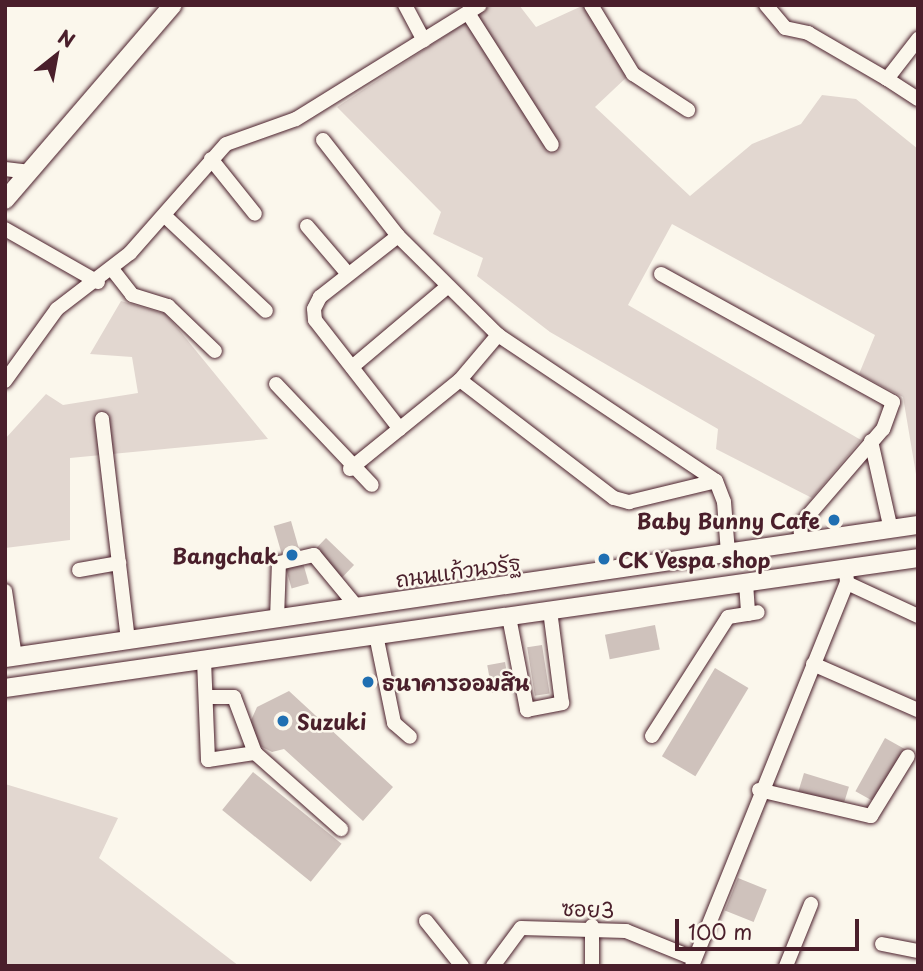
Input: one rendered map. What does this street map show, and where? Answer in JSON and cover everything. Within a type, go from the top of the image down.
[{"type":"main road","points":[[5,200],[173,5]]},
{"type":"main road","name":"ถนนแก้วนวรัฐ","points":[[10,658],[918,525]]},
{"type":"main road","points":[[5,688],[746,583],[847,576],[918,558]]},
{"type":"street","points":[[405,5],[424,40]]},
{"type":"street","points":[[591,5],[632,74],[688,110]]},
{"type":"street","points":[[766,5],[785,28],[808,33],[918,99]]},
{"type":"street","points":[[5,381],[23,364],[57,309],[113,269],[166,218],[211,159],[226,144],[296,119],[474,9],[552,145]]},
{"type":"street","points":[[887,79],[918,39]]},
{"type":"street","points":[[323,141],[398,236],[447,288],[498,335],[716,481],[724,502],[728,553]]},
{"type":"street","points":[[211,159],[255,214]]},
{"type":"street","points":[[5,169],[28,172]]},
{"type":"street","points":[[166,218],[266,311]]},
{"type":"street","points":[[307,226],[348,274]]},
{"type":"street","points":[[5,229],[97,282]]},
{"type":"street","points":[[398,236],[348,274],[314,309],[315,320],[400,429]]},
{"type":"street","points":[[113,269],[132,295],[167,306],[215,351]]},
{"type":"street","points":[[662,274],[893,401],[871,441],[800,525],[802,543]]},
{"type":"street","points":[[352,367],[447,288]]},
{"type":"street","points":[[350,469],[460,380],[498,335]]},
{"type":"street","points":[[460,380],[614,498],[629,502],[716,481]]},
{"type":"street","points":[[276,384],[350,469],[372,485]]},
{"type":"street","points":[[102,419],[128,640]]},
{"type":"street","points":[[871,441],[891,530]]},
{"type":"street","points":[[277,619],[279,563],[314,555],[357,607]]},
{"type":"street","points":[[79,570],[119,563]]},
{"type":"street","points":[[694,962],[759,790],[847,576],[918,617]]},
{"type":"street","points":[[652,736],[728,617],[753,613],[746,583]]},
{"type":"street","points":[[5,591],[10,658]]},
{"type":"street","points":[[509,617],[527,710],[562,703],[550,611]]},
{"type":"street","points":[[376,635],[394,723],[410,737]]},
{"type":"street","points":[[204,660],[208,760],[255,752]]},
{"type":"street","points":[[813,664],[918,710]]},
{"type":"street","points":[[206,697],[234,697],[255,752],[341,829]]},
{"type":"street","points":[[759,790],[871,816],[908,757]]},
{"type":"street","points":[[786,966],[811,904]]},
{"type":"street","points":[[426,921],[462,966]]},
{"type":"street","points":[[592,926],[592,966]]},
{"type":"street","name":"ซอย3","points":[[492,966],[522,928],[592,926],[626,932],[694,962]]},
{"type":"street","points":[[882,944],[918,951]]},
{"type":"shaded area","points":[[492,5],[519,5],[536,27],[584,5],[629,75],[595,107],[690,196],[752,144],[801,124],[822,95],[856,99],[918,149],[918,486],[903,397],[859,374],[875,335],[672,224],[628,305],[861,440],[812,498],[716,449],[718,429],[550,332],[477,276],[483,258],[433,234],[441,212],[337,107]]},
{"type":"shaded area","points":[[121,301],[166,314],[268,439],[70,458],[70,540],[5,548],[5,439],[46,394],[63,405],[138,393],[132,357],[90,354]]},
{"type":"shaded area","points":[[5,784],[118,818],[99,858],[239,966],[5,966]]},
{"type":"building","name":"Bangchak","points":[[291,521],[309,583],[292,588],[274,526]]},
{"type":"building","points":[[326,538],[354,565],[341,579],[313,552]]},
{"type":"building","points":[[655,625],[660,650],[610,659],[605,635]]},
{"type":"building","points":[[542,645],[550,693],[535,696],[527,647]]},
{"type":"building","points":[[505,662],[510,690],[492,693],[487,665]]},
{"type":"building","points":[[715,668],[748,688],[695,776],[662,756]]},
{"type":"building","points":[[289,691],[393,787],[363,821],[284,749],[272,752],[256,744],[248,727],[257,707]]},
{"type":"building","points":[[885,738],[905,749],[876,803],[855,791]]},
{"type":"building","points":[[253,772],[342,844],[311,882],[222,810]]},
{"type":"building","points":[[804,773],[849,787],[842,809],[797,795]]},
{"type":"building","points":[[738,878],[767,890],[754,922],[725,910]]},
{"type":"place","name":"Baby Bunny Cafe","points":[[834,520]]},
{"type":"place","name":"Bangchak","points":[[292,555]]},
{"type":"place","name":"CK Vespa shop","points":[[604,559]]},
{"type":"place","name":"ธนาคารออมสิน","points":[[368,682]]},
{"type":"place","name":"Suzuki","points":[[283,721]]}]
